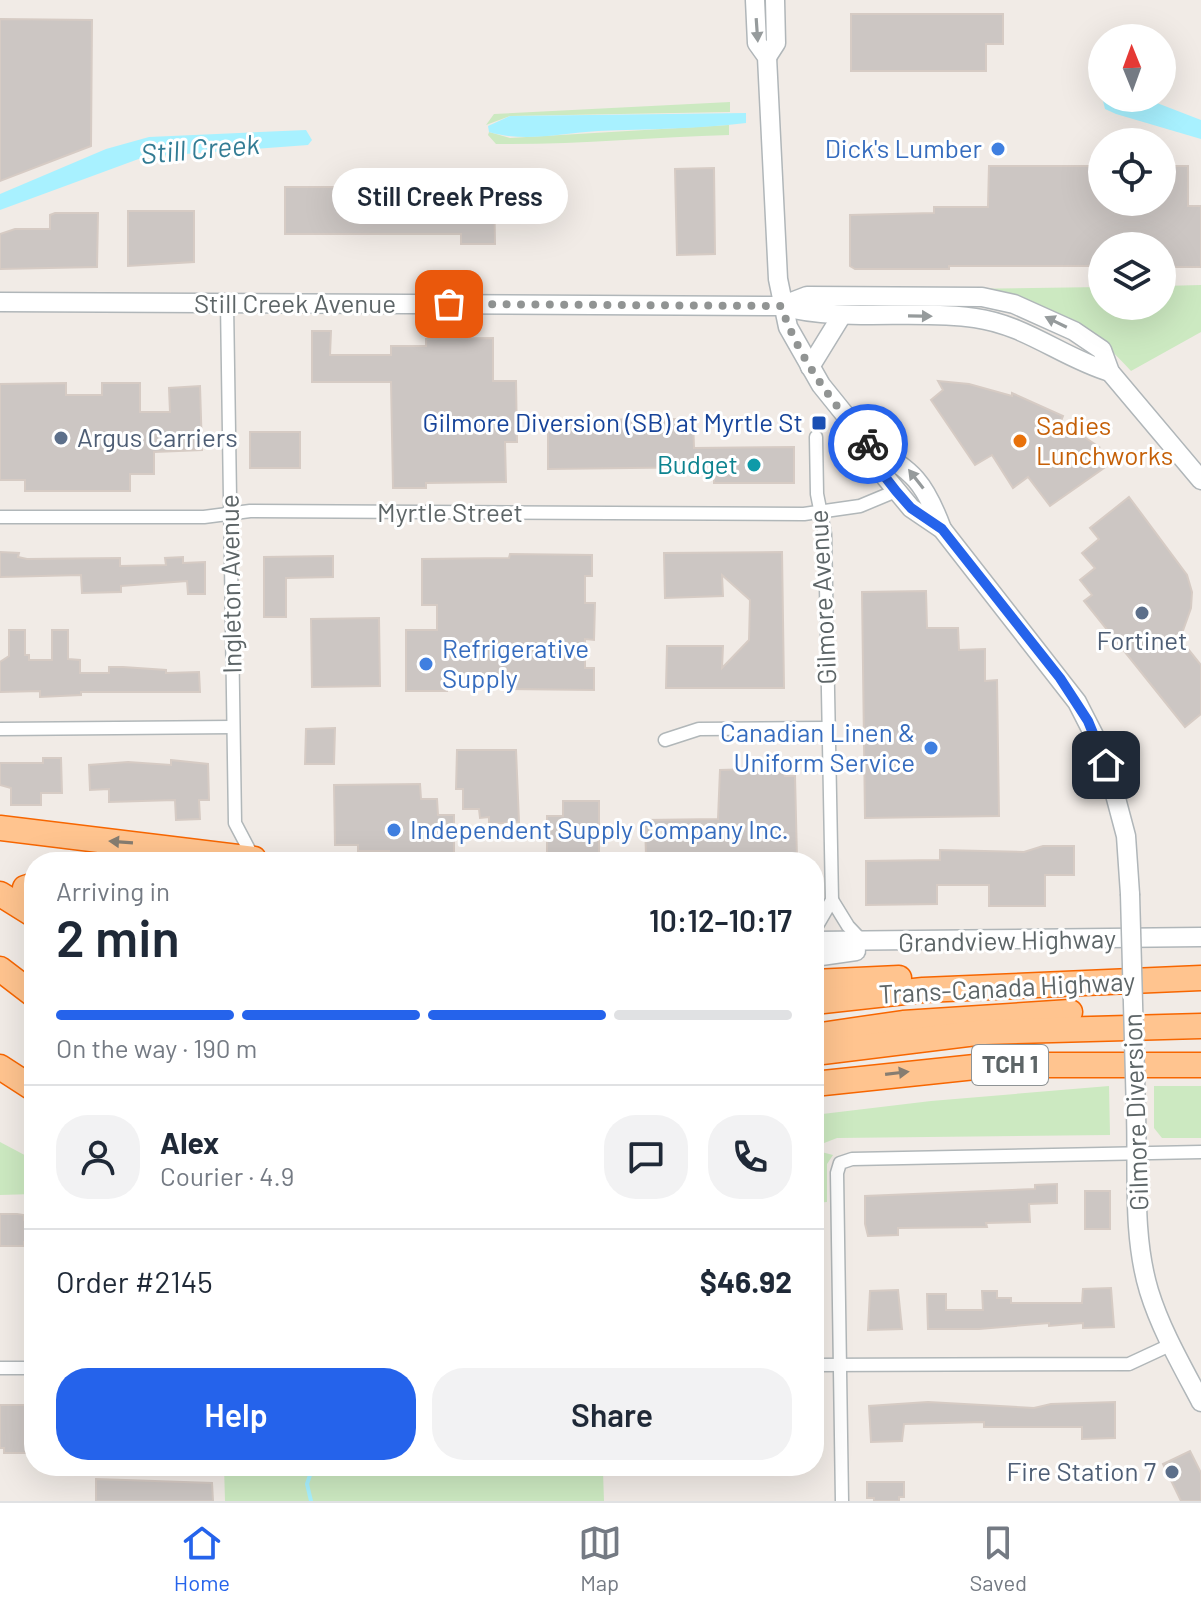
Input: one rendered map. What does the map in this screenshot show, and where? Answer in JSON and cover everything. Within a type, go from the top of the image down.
[{"type":"highway","points":[[0,828],[195,852]]},
{"type":"highway","points":[[0,894],[24,909]]},
{"type":"highway","points":[[0,969],[24,987]]},
{"type":"highway","points":[[824,982],[958,978],[1077,983]]},
{"type":"highway","name":"Trans-Canada Highway","points":[[824,1001],[923,990],[1201,978]]},
{"type":"highway","points":[[824,1035],[903,1023],[1033,1012],[1201,1010]]},
{"type":"highway","points":[[824,1052],[984,1032],[1201,1026]]},
{"type":"highway","points":[[0,1064],[24,1073]]},
{"type":"highway","points":[[0,1064],[24,1082]]},
{"type":"highway","name":"TCH 1","points":[[824,1083],[994,1065],[1201,1065]]},
{"type":"main road","points":[[755,0],[757,43],[767,57],[781,306]]},
{"type":"main road","points":[[767,57],[776,43],[775,0]]},
{"type":"main road","name":"Still Creek Avenue","points":[[781,306],[807,296],[982,297],[1014,304],[1074,331],[1102,350],[1110,372]]},
{"type":"main road","name":"Still Creek Avenue","points":[[0,302],[781,306],[811,314],[976,318],[1033,335],[1085,365],[1110,372]]},
{"type":"main road","name":"Gilmore Diversion","points":[[781,306],[810,367],[871,447],[882,473],[911,508],[942,529],[1060,678],[1088,721],[1121,813],[1130,894],[1141,1258],[1149,1291],[1170,1345],[1201,1402]]},
{"type":"main road","points":[[810,367],[842,315]]},
{"type":"main road","points":[[1110,372],[1201,480]]},
{"type":"main road","name":"Gilmore Diversion","points":[[871,447],[907,467],[931,500],[942,529]]},
{"type":"main road","name":"Grandview Highway","points":[[824,941],[1201,937]]},
{"type":"main road","points":[[824,956],[954,942]]},
{"type":"street","name":"Ingleton Avenue","points":[[227,303],[235,823],[255,852]]},
{"type":"street","name":"Gilmore Avenue","points":[[816,437],[817,494],[823,513],[832,900]]},
{"type":"street","name":"Myrtle Street","points":[[0,517],[204,517],[250,511],[823,513],[860,506],[896,491]]},
{"type":"street","points":[[0,729],[233,727]]},
{"type":"street","points":[[665,740],[699,729],[828,728]]},
{"type":"street","points":[[824,914],[832,900],[848,926],[864,943]]},
{"type":"street","points":[[842,1501],[837,1173],[840,1163],[852,1159],[1201,1152]]},
{"type":"street","points":[[824,1365],[1129,1364],[1170,1345]]},
{"type":"street","points":[[0,1368],[24,1368]]},
{"type":"green space","points":[[730,102],[730,112],[510,116],[486,125],[494,114]]},
{"type":"green space","points":[[729,125],[729,135],[584,142],[496,144],[488,135],[489,132],[510,138]]},
{"type":"green space","points":[[1201,285],[1201,332],[1131,371],[1093,335],[1055,312],[1012,299],[961,289],[1088,287],[1088,320],[1176,320],[1176,286]]},
{"type":"green space","points":[[1109,1086],[1110,1135],[837,1138],[824,1143],[824,1114]]},
{"type":"green space","points":[[1154,1086],[1201,1086],[1201,1138],[1162,1138],[1154,1128]]},
{"type":"green space","points":[[0,1142],[24,1155],[24,1194],[0,1195]]},
{"type":"green space","points":[[824,1153],[833,1155],[827,1164],[827,1202],[824,1202]]},
{"type":"green space","points":[[224,1476],[603,1476],[604,1501],[225,1501]]},
{"type":"water","points":[[1176,110],[1201,120],[1201,139],[1176,132],[1176,128],[1164,128],[1112,112]]},
{"type":"water","points":[[746,113],[746,123],[544,136],[503,135],[489,132],[488,126],[510,116]]},
{"type":"water","name":"Still Creek","points":[[306,130],[312,140],[308,145],[144,157],[0,210],[0,194],[106,149],[149,137]]},
{"type":"building","points":[[851,14],[1003,14],[1003,44],[986,44],[986,71],[851,71]]},
{"type":"building","points":[[0,19],[92,20],[91,146],[0,181]]},
{"type":"building","points":[[989,166],[1088,166],[1088,216],[1176,216],[1176,166],[1188,166],[1188,206],[1201,206],[1201,267],[1176,267],[1176,232],[1088,232],[1088,266],[855,269],[850,266],[850,215],[934,213],[934,207],[988,207]]},
{"type":"building","points":[[714,168],[715,254],[677,255],[675,169]]},
{"type":"building","points":[[285,187],[494,187],[495,244],[461,244],[461,234],[285,234]]},
{"type":"building","points":[[128,211],[194,211],[194,262],[128,266]]},
{"type":"building","points":[[98,213],[97,267],[0,269],[0,234],[15,229],[50,229],[50,215]]},
{"type":"building","points":[[312,331],[331,331],[330,355],[391,355],[391,346],[426,346],[426,339],[493,338],[493,381],[516,381],[517,442],[505,442],[506,482],[426,483],[426,488],[393,488],[391,382],[312,382]]},
{"type":"building","points":[[938,381],[969,384],[1012,396],[1012,393],[1063,416],[1061,421],[1099,447],[1091,450],[1104,468],[1050,506],[1028,477],[1013,488],[992,455],[975,465],[931,400],[943,390]]},
{"type":"building","points":[[66,383],[66,395],[102,395],[102,383],[140,383],[140,412],[170,412],[169,388],[200,386],[202,450],[154,452],[154,474],[130,474],[130,491],[25,491],[25,480],[0,480],[0,384]]},
{"type":"building","points":[[693,419],[694,448],[794,447],[794,483],[714,483],[714,467],[548,469],[548,420]]},
{"type":"building","points":[[250,432],[300,432],[300,468],[250,468]]},
{"type":"building","name":"Fortinet","points":[[1129,497],[1187,575],[1192,592],[1191,608],[1180,639],[1201,665],[1201,714],[1185,727],[1084,601],[1092,595],[1080,580],[1095,568],[1082,553],[1099,539],[1090,528]]},
{"type":"building","points":[[0,552],[19,553],[18,557],[27,559],[120,558],[120,566],[166,565],[165,558],[183,557],[183,563],[205,562],[205,594],[188,594],[187,581],[121,586],[121,592],[82,593],[81,575],[0,577]]},
{"type":"building","points":[[782,552],[784,688],[666,688],[667,646],[723,646],[722,668],[749,640],[750,600],[722,575],[723,596],[665,598],[664,553]]},
{"type":"building","points":[[510,554],[592,555],[592,576],[585,576],[585,603],[595,603],[594,640],[585,639],[585,668],[594,668],[594,690],[509,689],[510,678],[447,678],[447,691],[406,691],[406,630],[437,630],[437,605],[422,605],[422,559],[509,558]]},
{"type":"building","points":[[333,556],[333,577],[286,578],[286,617],[264,617],[264,557]]},
{"type":"building","name":"Canadian Linen & Uniform Service","points":[[926,591],[927,628],[958,628],[959,650],[985,649],[985,681],[997,680],[999,816],[865,818],[862,592]]},
{"type":"building","points":[[379,618],[380,686],[312,687],[311,619]]},
{"type":"building","points":[[9,630],[25,630],[25,655],[29,655],[29,660],[52,660],[52,630],[68,630],[68,659],[80,660],[80,673],[109,673],[109,667],[166,670],[166,673],[199,672],[200,692],[81,692],[81,695],[40,697],[40,691],[0,692],[0,662],[9,656]]},
{"type":"building","points":[[335,728],[334,764],[305,764],[306,729]]},
{"type":"building","points":[[457,750],[516,750],[519,822],[489,824],[489,817],[480,818],[479,809],[463,809],[463,789],[456,789]]},
{"type":"building","points":[[43,758],[61,758],[62,793],[41,793],[41,805],[11,805],[11,788],[0,785],[0,763],[43,763]]},
{"type":"building","points":[[171,760],[208,764],[209,800],[199,800],[200,819],[176,820],[175,800],[109,802],[109,789],[90,790],[89,765],[128,762],[171,765]]},
{"type":"building","points":[[785,768],[785,776],[795,776],[797,852],[646,852],[645,820],[718,819],[720,770]]},
{"type":"building","name":"Independent Supply Company Inc.","points":[[420,784],[421,799],[437,799],[438,815],[454,815],[454,852],[358,851],[358,845],[335,845],[334,785]]},
{"type":"building","points":[[563,801],[599,801],[599,852],[547,852],[547,816],[563,816]]},
{"type":"building","points":[[1043,846],[1074,846],[1074,875],[1045,875],[1045,906],[989,906],[989,885],[937,885],[937,904],[866,905],[866,861],[940,860],[940,850],[1024,852]]},
{"type":"building","points":[[1057,1184],[1057,1203],[1029,1204],[1030,1222],[986,1223],[987,1227],[898,1228],[898,1235],[868,1236],[865,1224],[865,1196],[1035,1189],[1035,1185]]},
{"type":"building","points":[[1085,1191],[1110,1191],[1110,1229],[1085,1229]]},
{"type":"building","points":[[0,1214],[24,1215],[24,1246],[0,1246]]},
{"type":"building","points":[[1111,1288],[1114,1327],[1083,1328],[1083,1323],[1049,1326],[1049,1323],[979,1329],[928,1329],[927,1294],[946,1294],[946,1310],[983,1310],[982,1291],[997,1291],[997,1298],[1011,1298],[1011,1303],[1082,1303],[1083,1289]]},
{"type":"building","points":[[898,1290],[902,1329],[868,1330],[870,1291]]},
{"type":"building","points":[[928,1402],[1034,1408],[1051,1404],[1115,1402],[1115,1438],[1082,1439],[1082,1427],[984,1427],[984,1422],[904,1424],[902,1441],[871,1442],[869,1406]]},
{"type":"building","points":[[0,1405],[24,1405],[24,1453],[4,1453],[4,1448],[0,1448]]},
{"type":"building","points":[[1190,1451],[1201,1473],[1201,1501],[1181,1501],[1163,1464]]},
{"type":"building","points":[[96,1479],[212,1483],[213,1501],[96,1501]]},
{"type":"building","points":[[867,1482],[904,1482],[904,1497],[899,1497],[899,1501],[874,1501],[874,1498],[867,1498]]},
{"type":"waterway","points":[[310,1476],[307,1484],[311,1501]]},
{"type":"way so far","points":[[449,304],[781,306],[796,343],[821,385],[868,444]]},
{"type":"place","name":"Dick's Lumber","points":[[998,149]]},
{"type":"place","name":"Still Creek Press","points":[[449,304]]},
{"type":"place","name":"Gilmore Diversion (SB) at Myrtle St","points":[[819,423]]},
{"type":"place","name":"Argus Carriers","points":[[61,438]]},
{"type":"place","name":"Sadies Lunchworks","points":[[1020,441]]},
{"type":"place","name":"Budget","points":[[754,465]]},
{"type":"place","name":"Fortinet","points":[[1142,613]]},
{"type":"place","name":"Refrigerative Supply","points":[[426,664]]},
{"type":"place","name":"Canadian Linen & Uniform Service","points":[[931,748]]},
{"type":"place","name":"Independent Supply Company Inc.","points":[[394,830]]},
{"type":"place","name":"Fire Station 7","points":[[1172,1472]]},
{"type":"route","points":[[868,444],[882,473],[896,491],[911,508],[942,529],[1060,678],[1088,721],[1106,765]]}]
